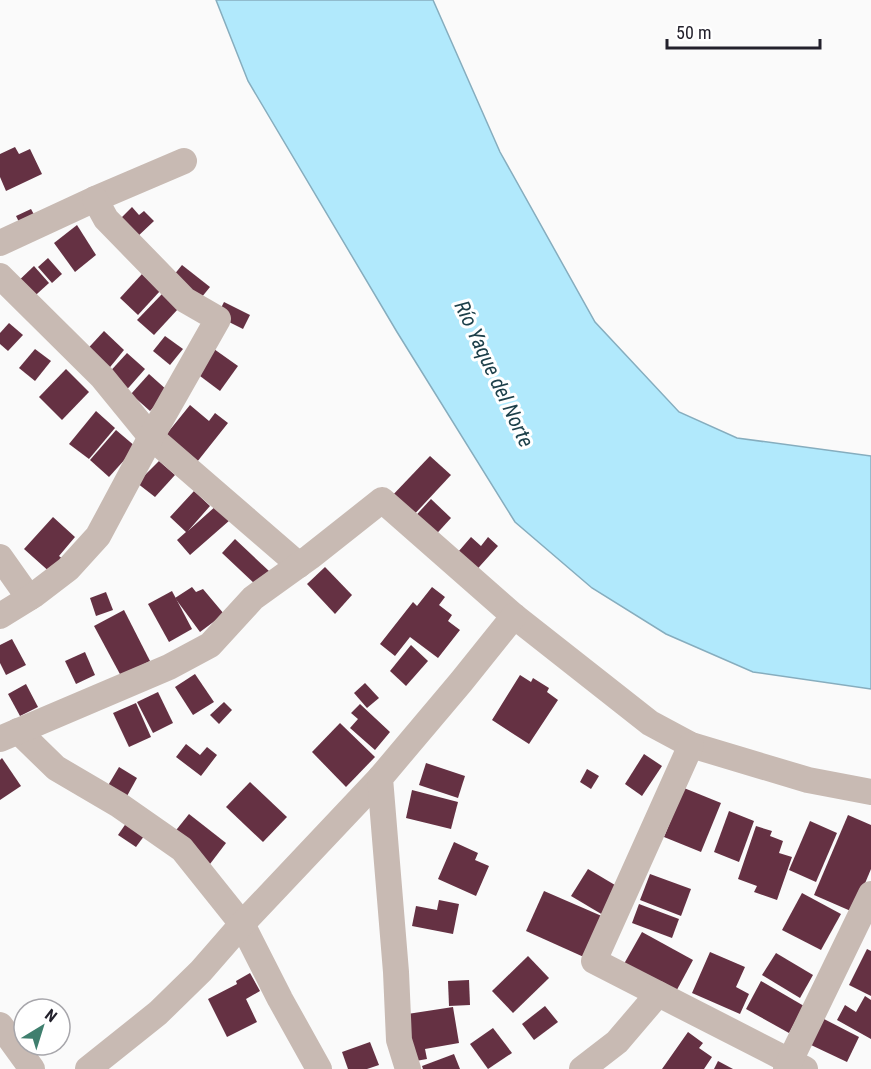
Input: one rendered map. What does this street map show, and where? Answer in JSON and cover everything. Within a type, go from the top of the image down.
[{"type":"street","points":[[0,243],[184,161]]},
{"type":"street","points":[[0,616],[69,569],[98,536],[151,436],[218,319],[185,300],[106,219],[95,199]]},
{"type":"street","points":[[0,276],[102,377],[151,436],[299,565]]},
{"type":"street","points":[[9,735],[169,667],[210,645],[253,598],[382,500],[514,616],[650,723],[692,745],[808,780],[871,792]]},
{"type":"street","points":[[0,557],[28,598]]},
{"type":"street","points":[[88,1069],[158,1013],[201,971],[242,924],[380,778],[514,616]]},
{"type":"street","points":[[9,735],[56,768],[119,805],[182,849],[242,924],[319,1069]]},
{"type":"street","points":[[692,745],[594,961],[794,1066],[871,894]]},
{"type":"street","points":[[380,778],[396,972],[399,1040],[408,1069]]},
{"type":"street","points":[[582,1069],[617,1042],[658,994]]},
{"type":"street","points":[[0,1025],[32,1069]]},
{"type":"water","name":"Río Yaque del Norte","points":[[216,0],[433,0],[500,152],[595,322],[679,412],[737,438],[871,456],[871,689],[753,672],[666,634],[592,588],[515,522],[397,332],[248,81]]},
{"type":"building","points":[[15,147],[19,154],[30,149],[42,174],[6,191],[0,177],[0,154]]},
{"type":"building","points":[[132,207],[139,215],[144,211],[154,221],[136,238],[119,220]]},
{"type":"building","points":[[31,209],[37,220],[22,228],[16,216]]},
{"type":"building","points":[[77,225],[96,255],[75,272],[54,243]]},
{"type":"building","points":[[48,258],[62,274],[52,283],[38,267]]},
{"type":"building","points":[[182,265],[210,287],[197,303],[169,281]]},
{"type":"building","points":[[34,266],[49,283],[27,303],[12,287]]},
{"type":"building","points":[[142,274],[160,291],[138,315],[120,298]]},
{"type":"building","points":[[162,294],[178,309],[154,335],[137,320]]},
{"type":"building","points":[[224,302],[250,315],[243,329],[217,316]]},
{"type":"building","points":[[9,323],[23,335],[8,351],[0,344],[0,333]]},
{"type":"building","points":[[104,331],[124,350],[102,377],[81,356]]},
{"type":"building","points":[[165,336],[183,349],[170,365],[153,351]]},
{"type":"building","points":[[35,349],[51,361],[35,381],[19,368]]},
{"type":"building","points":[[214,349],[238,366],[220,391],[196,373]]},
{"type":"building","points":[[127,353],[145,369],[123,394],[105,377]]},
{"type":"building","points":[[66,369],[89,392],[62,420],[39,397]]},
{"type":"building","points":[[149,374],[168,391],[150,411],[131,394]]},
{"type":"building","points":[[190,405],[209,421],[215,413],[228,423],[197,462],[165,436]]},
{"type":"building","points":[[96,411],[115,428],[89,459],[69,444]]},
{"type":"building","points":[[116,430],[136,447],[109,477],[90,460]]},
{"type":"building","points":[[430,456],[451,475],[410,519],[389,499]]},
{"type":"building","points":[[159,461],[175,475],[155,497],[137,483]]},
{"type":"building","points":[[194,491],[210,506],[188,531],[217,505],[230,520],[190,555],[177,540],[186,532],[170,517]]},
{"type":"building","points":[[431,499],[451,518],[430,541],[409,523]]},
{"type":"building","points":[[53,517],[75,537],[59,556],[64,560],[52,574],[24,549]]},
{"type":"building","points":[[471,537],[481,546],[488,537],[498,546],[471,576],[452,559]]},
{"type":"building","points":[[235,539],[270,572],[257,586],[222,553]]},
{"type":"building","points":[[325,567],[352,595],[335,614],[307,584]]},
{"type":"building","points":[[192,587],[196,592],[203,589],[224,614],[200,632],[175,598]]},
{"type":"building","points":[[432,587],[445,597],[439,605],[452,615],[448,621],[460,630],[438,658],[410,637],[395,656],[380,644],[413,602],[417,606]]},
{"type":"building","points":[[172,591],[192,629],[169,642],[148,604]]},
{"type":"building","points":[[106,592],[113,610],[96,616],[90,598]]},
{"type":"building","points":[[124,610],[150,661],[121,676],[94,626]]},
{"type":"building","points":[[12,639],[26,665],[6,675],[0,663],[0,645]]},
{"type":"building","points":[[411,645],[428,661],[406,686],[390,671]]},
{"type":"building","points":[[85,652],[95,675],[76,684],[65,661]]},
{"type":"building","points":[[195,674],[214,702],[193,715],[175,687]]},
{"type":"building","points":[[520,675],[531,682],[533,678],[549,688],[547,692],[558,700],[529,744],[492,720]]},
{"type":"building","points":[[365,683],[379,698],[367,708],[354,693]]},
{"type":"building","points":[[26,684],[38,707],[20,716],[8,694]]},
{"type":"building","points":[[158,692],[173,723],[153,733],[137,702]]},
{"type":"building","points":[[224,702],[232,710],[219,724],[210,715]]},
{"type":"building","points":[[136,703],[151,737],[129,747],[113,713]]},
{"type":"building","points":[[360,704],[390,732],[375,750],[350,728],[358,719],[351,713]]},
{"type":"building","points":[[340,723],[375,757],[346,787],[312,752]]},
{"type":"building","points":[[186,744],[200,755],[207,747],[217,755],[201,776],[176,757]]},
{"type":"building","points":[[644,754],[662,766],[642,796],[625,784]]},
{"type":"building","points":[[2,758],[21,786],[0,800],[0,760]]},
{"type":"building","points":[[426,763],[465,776],[458,798],[419,785]]},
{"type":"building","points":[[119,767],[137,778],[122,805],[103,794]]},
{"type":"building","points":[[587,769],[599,776],[591,789],[580,782]]},
{"type":"building","points":[[250,782],[287,817],[263,842],[226,807]]},
{"type":"building","points":[[684,788],[721,803],[701,852],[664,837]]},
{"type":"building","points":[[412,790],[458,802],[451,829],[406,818]]},
{"type":"building","points":[[729,811],[754,821],[739,862],[714,852]]},
{"type":"building","points":[[189,814],[226,843],[210,864],[173,834]]},
{"type":"building","points":[[848,815],[871,825],[871,869],[853,912],[814,895]]},
{"type":"building","points":[[129,819],[147,832],[136,847],[118,835]]},
{"type":"building","points":[[810,821],[837,833],[816,882],[789,870]]},
{"type":"building","points":[[756,826],[772,831],[770,836],[783,841],[779,853],[792,857],[777,900],[754,892],[757,886],[738,879]]},
{"type":"building","points":[[454,842],[478,853],[475,860],[489,866],[476,896],[438,879]]},
{"type":"building","points":[[588,869],[620,888],[603,915],[571,896]]},
{"type":"building","points":[[650,874],[691,889],[681,916],[640,900]]},
{"type":"building","points":[[544,891],[604,917],[586,958],[526,931]]},
{"type":"building","points":[[802,893],[841,914],[821,950],[782,930]]},
{"type":"building","points":[[439,900],[459,904],[453,934],[412,926],[416,906],[437,910]]},
{"type":"building","points":[[639,904],[679,919],[672,938],[632,923]]},
{"type":"building","points":[[642,932],[693,960],[672,999],[620,971]]},
{"type":"building","points":[[867,949],[871,951],[871,996],[849,985]]},
{"type":"building","points":[[710,952],[745,967],[736,987],[749,994],[740,1014],[692,993]]},
{"type":"building","points":[[776,953],[813,975],[800,998],[762,975]]},
{"type":"building","points":[[528,956],[549,978],[513,1013],[492,991]]},
{"type":"building","points":[[250,973],[260,991],[246,999],[257,1022],[227,1037],[208,999],[237,984],[236,981]]},
{"type":"building","points":[[469,980],[470,1005],[449,1006],[448,981]]},
{"type":"building","points":[[761,981],[804,1006],[789,1033],[746,1009]]},
{"type":"building","points":[[865,996],[871,1000],[871,1039],[837,1020],[845,1005],[856,1012]]},
{"type":"building","points":[[545,1006],[558,1022],[534,1040],[522,1024]]},
{"type":"building","points":[[453,1007],[459,1043],[425,1049],[427,1059],[410,1062],[401,1015]]},
{"type":"building","points":[[824,1019],[859,1037],[847,1062],[811,1045]]},
{"type":"building","points":[[493,1028],[512,1053],[488,1069],[470,1044]]},
{"type":"building","points":[[688,1032],[703,1043],[699,1048],[712,1057],[704,1069],[662,1069]]},
{"type":"building","points":[[370,1042],[379,1065],[367,1069],[348,1069],[342,1052]]},
{"type":"building","points":[[454,1054],[460,1069],[423,1069],[422,1066]]},
{"type":"building","points":[[718,1061],[733,1069],[714,1069]]}]
